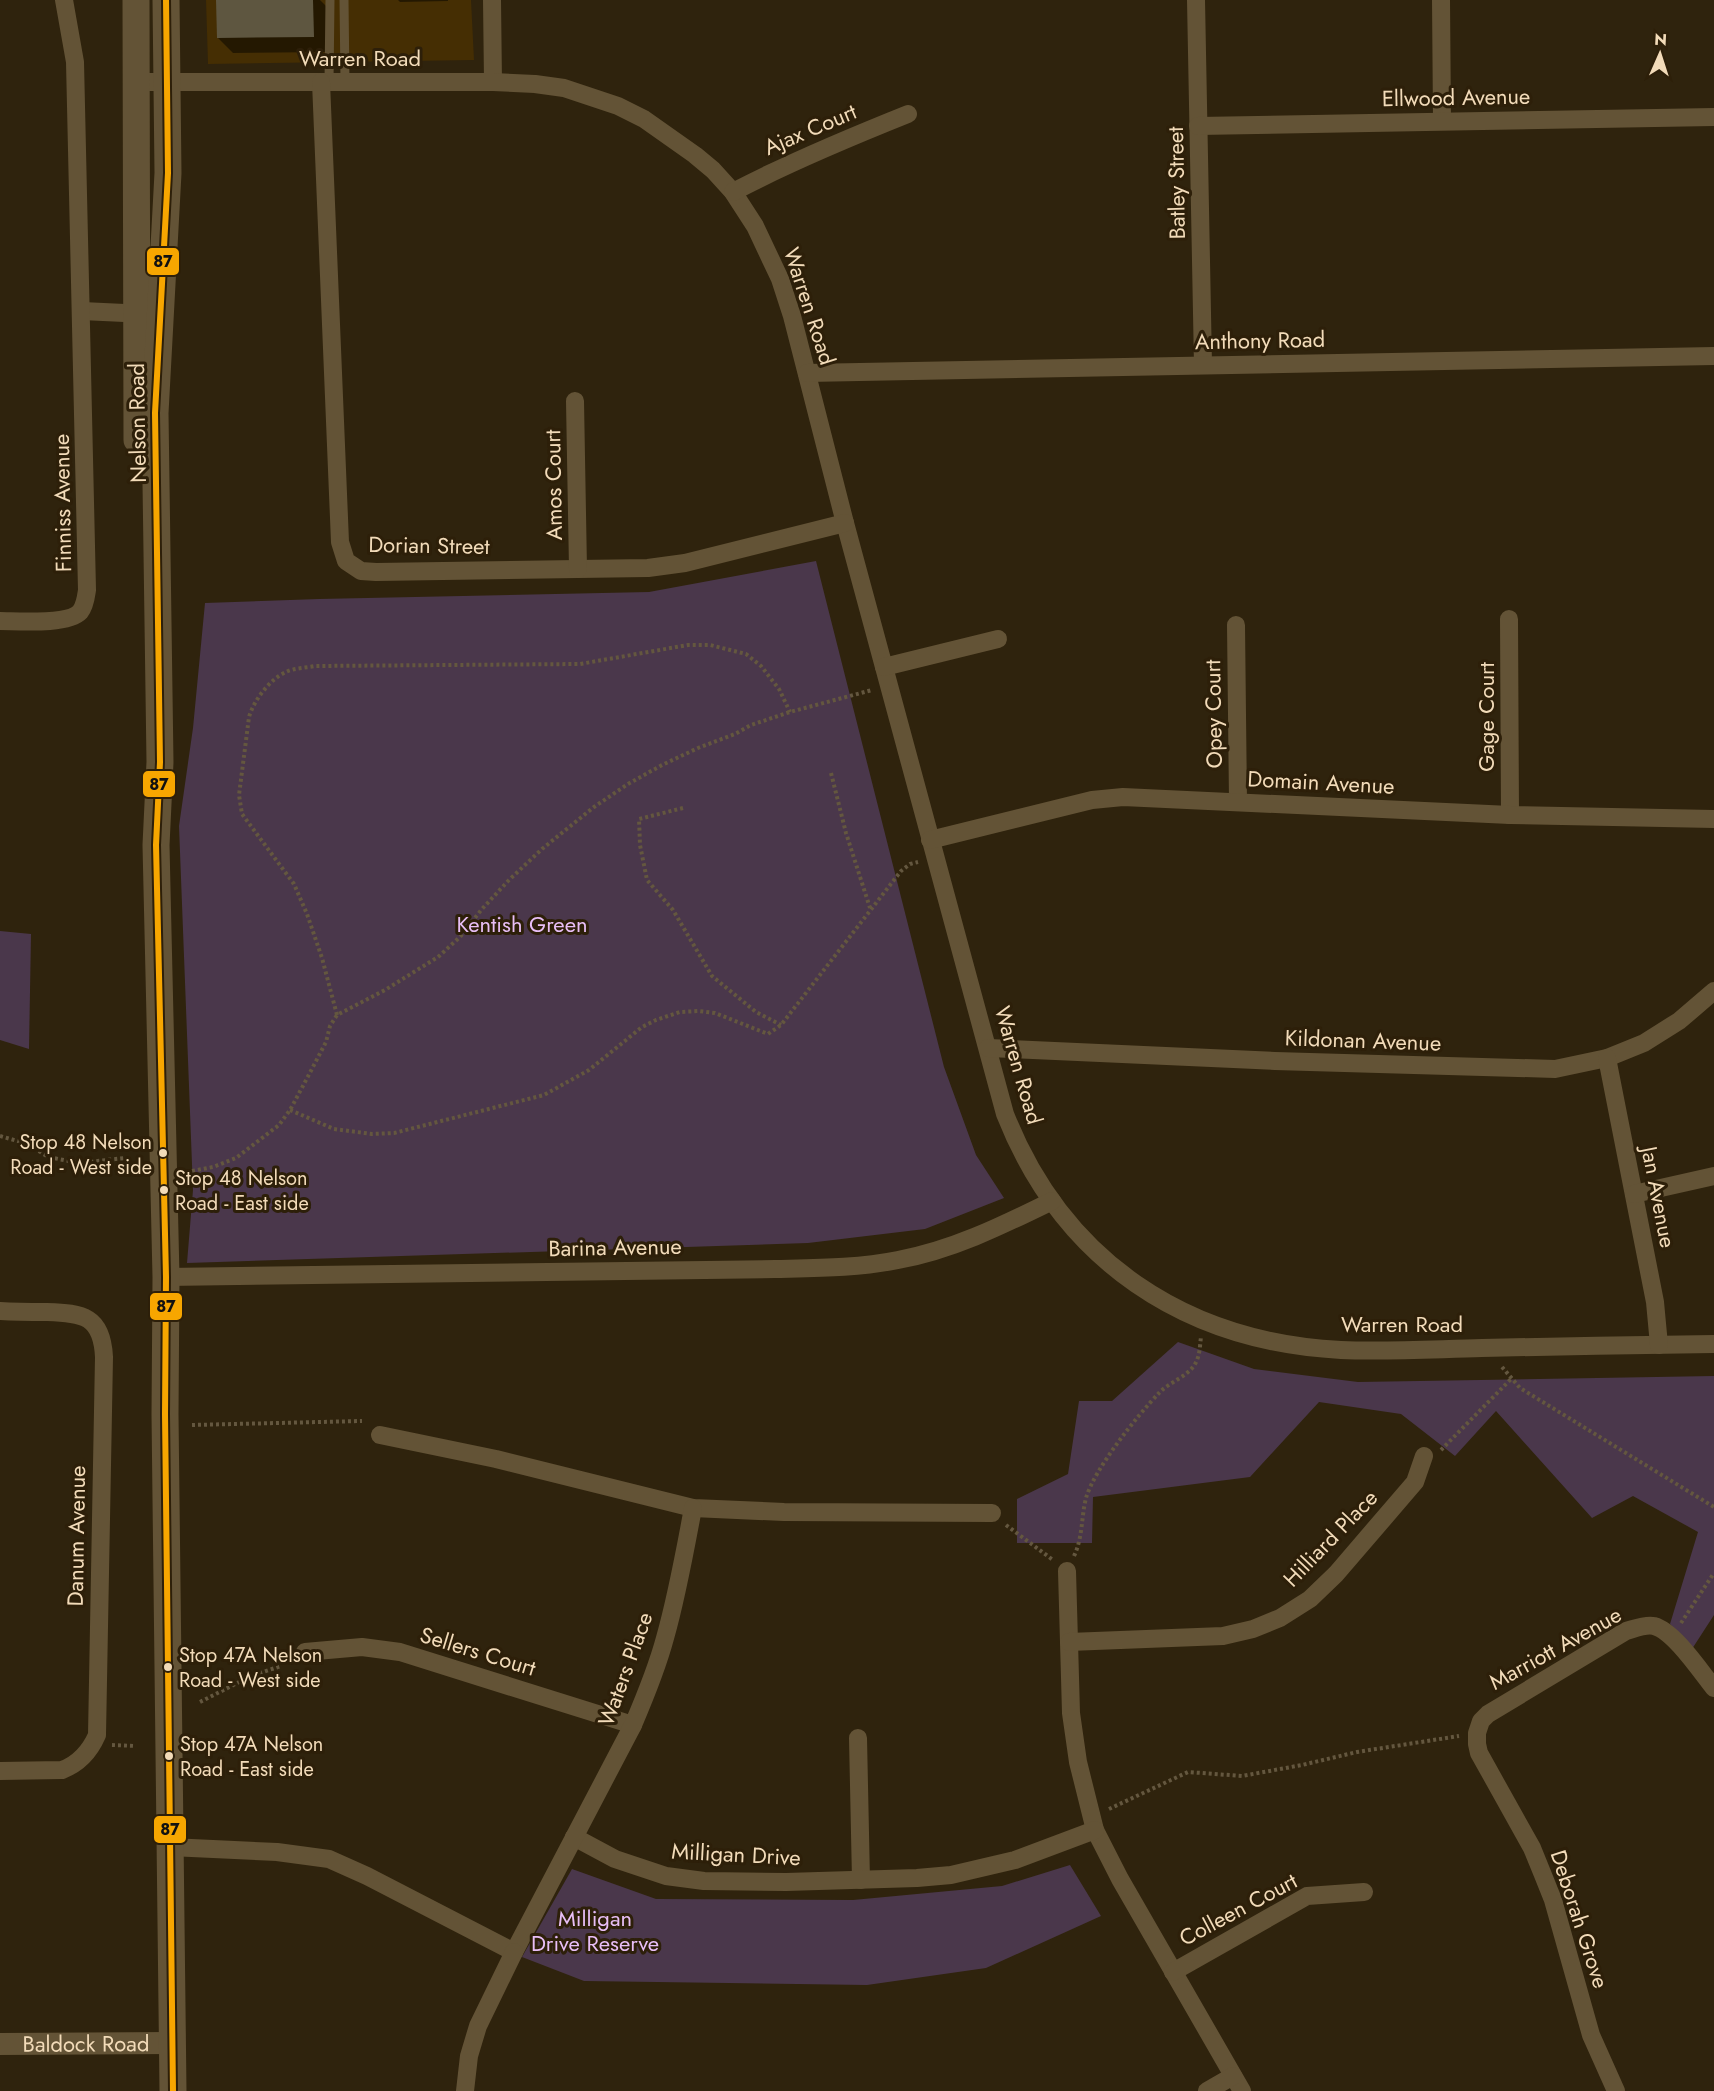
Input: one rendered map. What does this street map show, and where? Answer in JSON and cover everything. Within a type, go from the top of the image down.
[{"type":"main road","name":"Nelson Road","points":[[136,0],[137,82],[148,315],[143,725],[148,806],[156,845],[166,1277],[165,1414],[173,2091]]},
{"type":"main road","name":"Nelson Road","points":[[148,315],[168,173],[166,0]]},
{"type":"street","name":"Finniss Avenue","points":[[0,621],[33,621],[71,617],[80,612],[87,590],[75,63],[64,0]]},
{"type":"street","points":[[492,0],[493,82]]},
{"type":"street","name":"Batley Street","points":[[1196,0],[1203,364]]},
{"type":"street","points":[[1441,0],[1442,120]]},
{"type":"street","name":"Warren Road","points":[[137,82],[493,82],[564,88],[618,106],[644,119],[713,170],[733,192],[755,226],[780,279],[1005,1114],[1013,1136],[1052,1201],[1093,1250],[1122,1275],[1151,1295],[1205,1322],[1276,1341],[1341,1350],[1714,1344]]},
{"type":"street","name":"Dorian Street","points":[[332,82],[340,542],[346,561],[361,571],[376,572],[648,568],[685,562],[845,523]]},
{"type":"street","name":"Ajax Court","points":[[733,192],[830,145],[908,114]]},
{"type":"street","name":"Ellwood Avenue","points":[[1198,126],[1714,117]]},
{"type":"street","points":[[82,311],[148,315]]},
{"type":"street","name":"Anthony Road","points":[[807,373],[1714,356]]},
{"type":"street","name":"Amos Court","points":[[575,401],[578,569]]},
{"type":"street","name":"Gage Court","points":[[1509,619],[1510,815]]},
{"type":"street","name":"Opey Court","points":[[1236,625],[1238,802]]},
{"type":"street","points":[[884,667],[998,639]]},
{"type":"street","name":"Domain Avenue","points":[[932,848],[1107,798],[1142,797],[1510,815],[1714,819]]},
{"type":"street","name":"Kildonan Avenue","points":[[988,1048],[1275,1061],[1555,1069],[1607,1058],[1644,1042],[1664,1031],[1714,991]]},
{"type":"street","name":"Jan Avenue","points":[[1607,1058],[1655,1302],[1659,1345]]},
{"type":"street","points":[[1634,1194],[1714,1176]]},
{"type":"street","name":"Barina Avenue","points":[[166,1277],[852,1266],[899,1260],[928,1253],[1001,1226],[1052,1201]]},
{"type":"street","name":"Danum Avenue","points":[[0,1311],[70,1312],[83,1315],[98,1328],[104,1356],[97,1736],[87,1752],[62,1770],[0,1771]]},
{"type":"street","points":[[380,1435],[496,1459],[693,1508],[784,1512],[992,1514]]},
{"type":"street","name":"Hilliard Place","points":[[1069,1642],[1223,1636],[1253,1629],[1280,1618],[1310,1599],[1336,1574],[1415,1482],[1424,1456]]},
{"type":"street","name":"Waters Place","points":[[574,1837],[633,1725],[665,1638],[693,1508]]},
{"type":"street","points":[[1067,1571],[1069,1684],[1073,1733],[1093,1824],[1173,1972],[1238,2084],[1207,2091]]},
{"type":"street","name":"Marriott Avenue","points":[[1477,1733],[1481,1721],[1501,1704],[1626,1631],[1651,1625],[1672,1638],[1714,1688]]},
{"type":"street","name":"Sellers Court","points":[[305,1652],[362,1647],[400,1652],[633,1725]]},
{"type":"street","name":"Deborah Grove","points":[[1477,1733],[1479,1753],[1532,1848],[1546,1884],[1592,2035],[1616,2091]]},
{"type":"street","points":[[858,1738],[861,1880]]},
{"type":"street","name":"Milligan Drive","points":[[574,1837],[634,1866],[666,1876],[693,1881],[786,1882],[936,1877],[975,1871],[1015,1860],[1093,1824]]},
{"type":"street","points":[[465,2091],[469,2056],[478,2026],[574,1837]]},
{"type":"street","points":[[170,1847],[277,1852],[329,1859],[367,1876],[514,1952]]},
{"type":"street","name":"Colleen Court","points":[[1173,1972],[1306,1896],[1364,1892]]},
{"type":"street","name":"Baldock Road","points":[[0,2044],[172,2043]]},
{"type":"lane","points":[[330,0],[332,82]]},
{"type":"lane","points":[[332,82],[344,0]]},
{"type":"path","points":[[337,1015],[322,958],[294,884],[242,814],[240,795],[252,705],[267,687],[284,673],[315,666],[580,664],[688,645],[710,645],[746,654],[761,666],[779,689],[790,711]]},
{"type":"path","points":[[192,1171],[213,1167],[236,1158],[279,1125],[290,1110],[326,1042],[330,1026],[337,1015],[385,990],[438,957],[460,937],[482,909],[534,856],[611,795],[662,765],[735,734],[750,725],[790,711],[889,687]]},
{"type":"path","points":[[831,773],[846,833],[870,908]]},
{"type":"path","points":[[683,808],[639,819],[640,845],[647,879],[673,910],[712,976],[756,1012],[781,1025]]},
{"type":"path","points":[[290,1110],[334,1129],[372,1134],[394,1133],[544,1095],[589,1070],[642,1027],[680,1012],[715,1013],[768,1034],[781,1025],[870,908],[901,872],[932,848]]},
{"type":"path","points":[[0,1136],[28,1144],[48,1157],[79,1163],[125,1158]]},
{"type":"path","points":[[992,1514],[1067,1571],[1081,1538],[1087,1497],[1096,1475],[1115,1447],[1161,1391],[1190,1370],[1197,1360],[1205,1322]]},
{"type":"path","points":[[1487,1348],[1520,1388],[1714,1507]]},
{"type":"path","points":[[1424,1456],[1443,1449],[1512,1378]]},
{"type":"path","points":[[192,1425],[362,1421]]},
{"type":"path","points":[[1672,1638],[1714,1573]]},
{"type":"path","points":[[200,1702],[250,1677],[281,1666]]},
{"type":"path","points":[[1093,1824],[1188,1772],[1242,1776],[1357,1752],[1477,1733]]},
{"type":"shaded area","points":[[206,0],[471,0],[474,60],[208,64]]},
{"type":"green space","name":"Kentish Green","points":[[816,561],[944,1067],[976,1155],[1004,1198],[925,1229],[808,1243],[187,1263],[193,1190],[179,826],[193,728],[205,603],[649,592]]},
{"type":"green space","points":[[0,931],[31,934],[29,1049],[0,1040]]},
{"type":"green space","points":[[1178,1342],[1254,1369],[1358,1382],[1714,1376],[1714,1615],[1692,1649],[1670,1624],[1698,1532],[1633,1496],[1592,1518],[1496,1411],[1455,1456],[1401,1414],[1319,1402],[1250,1477],[1093,1497],[1092,1543],[1017,1543],[1017,1499],[1068,1474],[1079,1401],[1112,1401]]},
{"type":"green space","name":"Milligan Drive Reserve","points":[[1070,1865],[1101,1916],[986,1968],[867,1985],[584,1981],[522,1957],[572,1869],[656,1899],[853,1900],[1002,1886]]},
{"type":"building","points":[[216,0],[313,0],[314,37],[217,38]]},
{"type":"transit line","name":"87","points":[[166,0],[168,173],[155,413],[160,762],[156,845],[166,1277],[165,1414],[173,2091]]},
{"type":"place","name":"Stop 48 Nelson Road - West side","points":[[163,1153]]},
{"type":"place","name":"Stop 48 Nelson Road - East side","points":[[164,1190]]},
{"type":"place","name":"Stop 47A Nelson Road - West side","points":[[168,1667]]},
{"type":"place","name":"Stop 47A Nelson Road - East side","points":[[169,1756]]}]
